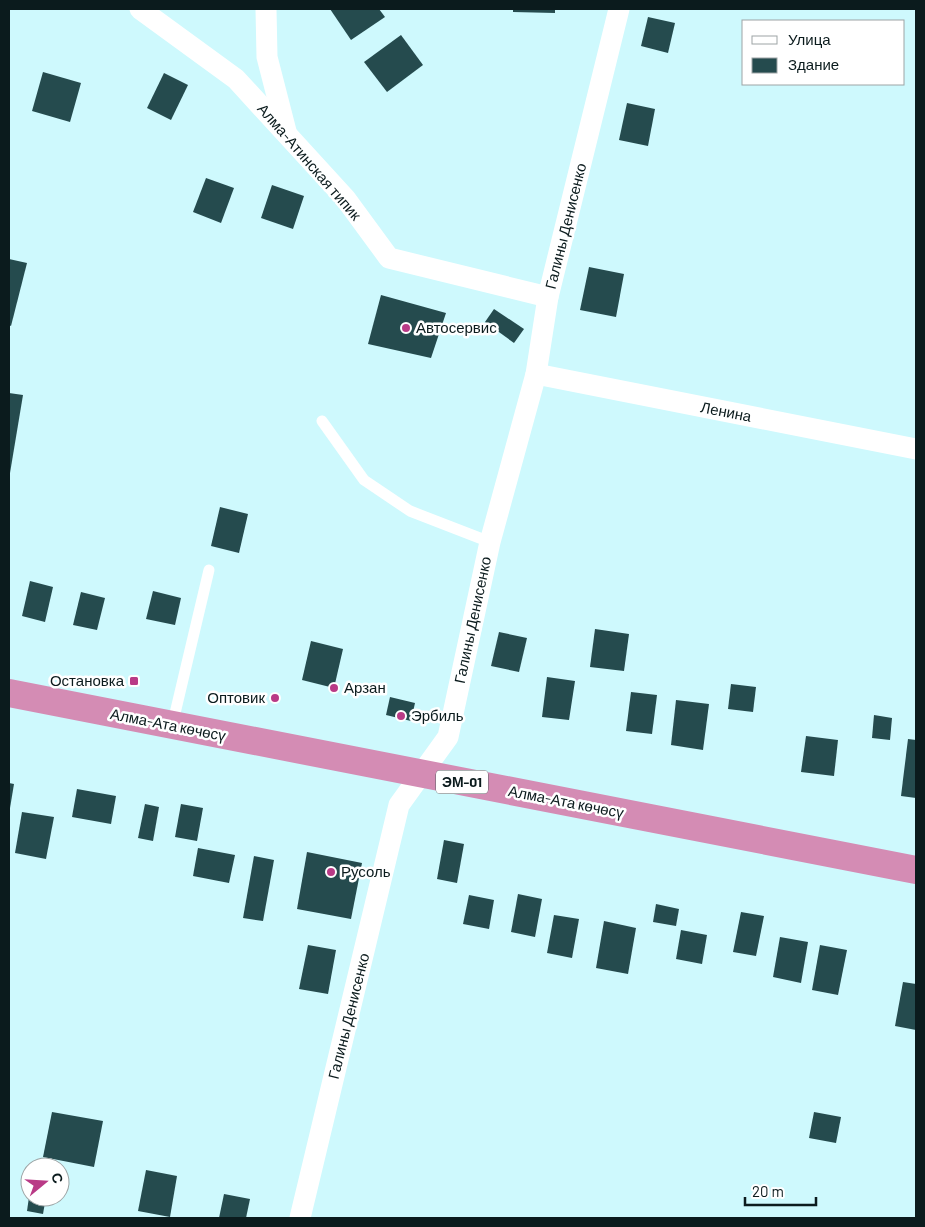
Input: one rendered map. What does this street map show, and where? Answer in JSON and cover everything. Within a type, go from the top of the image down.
[{"type":"highway","name":"Алма-Ата көчөсү","points":[[9,694],[916,870]]},
{"type":"street","name":"Алма-Атинская типик","points":[[140,9],[236,79],[345,198],[389,258],[548,298]]},
{"type":"street","points":[[266,9],[267,57],[286,134]]},
{"type":"street","name":"Галины Денисенко","points":[[300,1218],[399,805],[448,737],[490,542],[536,374],[548,298],[619,9]]},
{"type":"street","name":"Ленина","points":[[536,374],[916,449]]},
{"type":"lane","points":[[322,421],[364,480],[410,511],[490,542]]},
{"type":"lane","points":[[172,726],[210,570]]},
{"type":"building","points":[[330,9],[379,9],[385,17],[351,40]]},
{"type":"building","points":[[513,9],[555,9],[555,13],[513,12]]},
{"type":"building","points":[[648,17],[675,23],[668,53],[641,46]]},
{"type":"building","points":[[401,35],[423,65],[387,92],[364,62]]},
{"type":"building","points":[[43,72],[81,83],[70,122],[32,111]]},
{"type":"building","points":[[164,73],[188,85],[171,120],[147,108]]},
{"type":"building","points":[[627,103],[655,109],[648,146],[619,140]]},
{"type":"building","points":[[206,178],[234,188],[221,223],[193,212]]},
{"type":"building","points":[[272,185],[304,196],[293,229],[261,218]]},
{"type":"building","points":[[9,259],[27,263],[11,326],[9,325]]},
{"type":"building","points":[[589,267],[624,274],[616,317],[580,310]]},
{"type":"building","name":"Автосервис","points":[[381,295],[446,313],[431,358],[368,344]]},
{"type":"building","points":[[494,309],[524,329],[514,343],[485,322]]},
{"type":"building","points":[[9,393],[23,395],[10,473],[9,473]]},
{"type":"building","points":[[220,507],[248,514],[239,553],[211,546]]},
{"type":"building","points":[[30,581],[53,587],[45,622],[22,616]]},
{"type":"building","points":[[153,591],[181,598],[175,625],[146,619]]},
{"type":"building","points":[[81,592],[105,598],[97,630],[73,625]]},
{"type":"building","points":[[595,629],[629,634],[624,671],[590,667]]},
{"type":"building","points":[[499,632],[527,638],[519,672],[491,666]]},
{"type":"building","points":[[311,641],[343,649],[334,688],[302,680]]},
{"type":"building","points":[[547,677],[575,681],[569,720],[542,717]]},
{"type":"building","points":[[731,684],[756,687],[753,712],[728,709]]},
{"type":"building","points":[[631,692],[657,695],[652,734],[626,731]]},
{"type":"building","points":[[390,697],[415,703],[411,721],[386,715]]},
{"type":"building","points":[[676,700],[709,704],[703,750],[671,745]]},
{"type":"building","points":[[874,715],[892,718],[890,740],[872,738]]},
{"type":"building","points":[[806,736],[838,740],[834,776],[801,772]]},
{"type":"building","points":[[908,739],[916,740],[916,798],[901,796]]},
{"type":"building","points":[[9,783],[14,784],[10,808],[9,808]]},
{"type":"building","points":[[77,789],[116,796],[111,824],[72,817]]},
{"type":"building","points":[[145,804],[159,807],[153,841],[138,838]]},
{"type":"building","points":[[181,804],[203,808],[197,841],[175,837]]},
{"type":"building","points":[[22,812],[54,817],[46,859],[15,853]]},
{"type":"building","points":[[444,840],[464,844],[457,883],[437,879]]},
{"type":"building","points":[[198,848],[235,855],[229,883],[193,876]]},
{"type":"building","points":[[307,852],[362,863],[351,919],[297,909]]},
{"type":"building","points":[[254,856],[274,860],[263,921],[243,918]]},
{"type":"building","points":[[518,894],[542,899],[535,937],[511,932]]},
{"type":"building","points":[[469,895],[494,900],[489,929],[463,924]]},
{"type":"building","points":[[656,904],[679,909],[676,926],[653,922]]},
{"type":"building","points":[[741,912],[764,916],[756,956],[733,952]]},
{"type":"building","points":[[554,915],[579,919],[572,958],[547,953]]},
{"type":"building","points":[[604,921],[636,928],[628,974],[596,968]]},
{"type":"building","points":[[681,930],[707,935],[702,964],[676,959]]},
{"type":"building","points":[[780,937],[808,942],[801,983],[773,977]]},
{"type":"building","points":[[308,945],[336,950],[328,994],[299,989]]},
{"type":"building","points":[[820,945],[847,950],[838,995],[812,990]]},
{"type":"building","points":[[903,982],[916,984],[916,1030],[895,1026]]},
{"type":"building","points":[[52,1112],[103,1121],[94,1167],[70,1162],[70,1157],[43,1157]]},
{"type":"building","points":[[814,1112],[841,1117],[836,1143],[809,1138]]},
{"type":"building","points":[[146,1170],[177,1176],[170,1217],[138,1211]]},
{"type":"building","points":[[224,1194],[250,1199],[246,1218],[219,1218]]},
{"type":"building","points":[[28,1207],[44,1207],[43,1214],[27,1211]]},
{"type":"place","name":"Автосервис","points":[[406,328]]},
{"type":"place","name":"Остановка","points":[[134,681]]},
{"type":"place","name":"Арзан","points":[[334,688]]},
{"type":"place","name":"Оптовик","points":[[275,698]]},
{"type":"place","name":"Эрбиль","points":[[401,716]]},
{"type":"place","name":"Русоль","points":[[331,872]]}]
